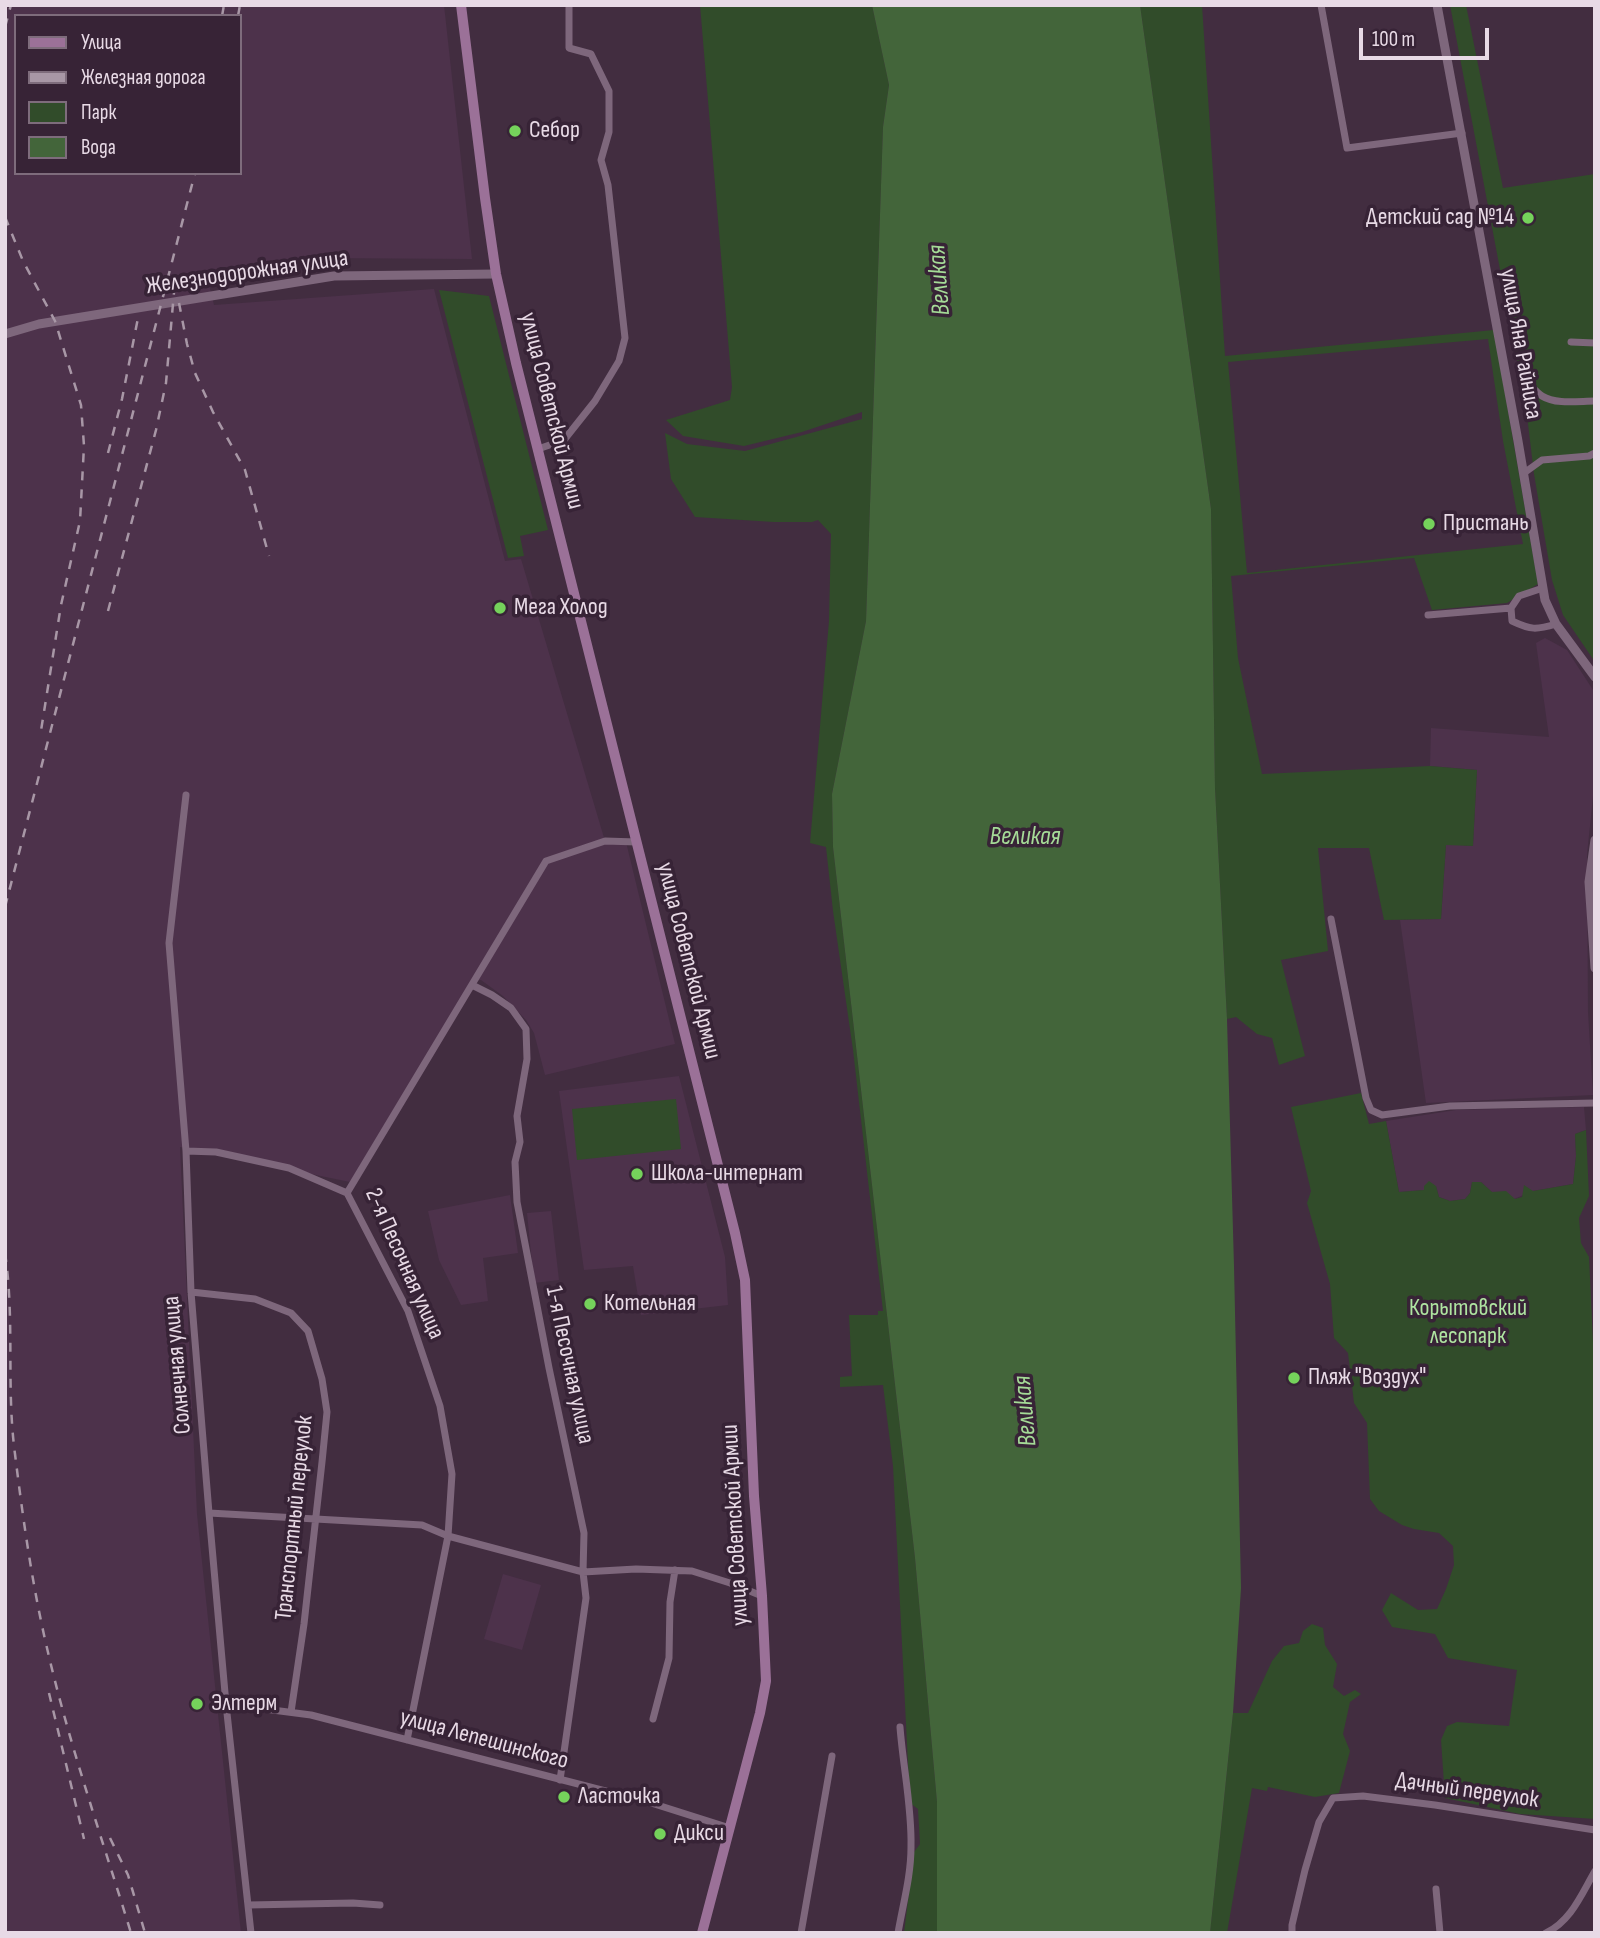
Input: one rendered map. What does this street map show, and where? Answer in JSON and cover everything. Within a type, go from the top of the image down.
[{"type":"main road","name":"улица Советской Армии","points":[[461,5],[496,274],[537,449],[745,1280],[754,1496],[766,1681],[702,1933]]},
{"type":"street","points":[[537,449],[564,440],[595,401],[619,361],[625,338],[608,185],[601,160],[609,132],[609,91],[591,54],[569,48],[569,5]]},
{"type":"street","points":[[1321,5],[1347,148],[1462,133]]},
{"type":"street","name":"улица Яна Райниса","points":[[1437,5],[1545,600],[1556,624],[1595,677]]},
{"type":"street","name":"Железнодорожная улица","points":[[5,334],[39,324],[334,276],[496,274]]},
{"type":"street","points":[[1571,342],[1595,344]]},
{"type":"street","points":[[1525,380],[1549,400],[1595,401]]},
{"type":"street","points":[[1524,474],[1542,460],[1589,456],[1595,453]]},
{"type":"street","points":[[1543,589],[1519,596],[1511,608],[1512,621],[1538,629],[1556,624]]},
{"type":"street","points":[[1427,615],[1511,608]]},
{"type":"street","name":"Солнечная улица","points":[[186,794],[169,943],[186,1151],[191,1292],[209,1513],[251,1933]]},
{"type":"street","points":[[1595,840],[1589,882],[1595,968]]},
{"type":"street","name":"2-я Песочная улица","points":[[407,1740],[448,1536],[452,1474],[440,1406],[408,1311],[346,1193],[546,861],[605,841],[637,842]]},
{"type":"street","points":[[1331,919],[1366,1098],[1371,1111],[1381,1115],[1450,1105],[1595,1102]]},
{"type":"street","name":"1-я Песочная улица","points":[[472,985],[511,1008],[526,1029],[527,1059],[517,1116],[520,1142],[515,1162],[517,1202],[584,1533],[583,1573],[586,1598],[560,1780]]},
{"type":"street","points":[[186,1151],[216,1152],[289,1168],[346,1193]]},
{"type":"street","name":"Транспортный переулок","points":[[191,1292],[255,1299],[291,1313],[308,1331],[322,1379],[327,1412],[304,1623],[291,1712]]},
{"type":"street","points":[[209,1513],[422,1525],[448,1536],[583,1573],[636,1569],[692,1571],[762,1596]]},
{"type":"street","points":[[653,1719],[669,1658],[670,1602],[675,1570]]},
{"type":"street","name":"улица Лепешинского","points":[[226,1704],[311,1715],[680,1811],[730,1828]]},
{"type":"street","points":[[898,1933],[911,1849],[900,1727]]},
{"type":"street","points":[[801,1933],[832,1756]]},
{"type":"street","name":"Дачный переулок","points":[[1292,1933],[1319,1822],[1333,1798],[1375,1797],[1595,1830]]},
{"type":"street","points":[[1546,1933],[1569,1917],[1595,1871]]},
{"type":"street","points":[[1436,1889],[1440,1933]]},
{"type":"street","points":[[247,1905],[380,1905]]},
{"type":"shaded area","points":[[5,5],[444,5],[472,259],[320,258],[209,285],[214,305],[434,289],[505,561],[521,559],[605,841],[626,842],[675,1044],[545,1075],[534,1033],[526,1020],[503,996],[481,980],[472,980],[350,1182],[180,1147],[197,1514],[241,1933],[5,1933]]},
{"type":"shaded area","points":[[1545,638],[1567,650],[1595,693],[1595,777],[1587,855],[1588,1012],[1593,1095],[1426,1103],[1400,920],[1441,919],[1446,844],[1473,846],[1477,770],[1430,766],[1431,728],[1549,737],[1536,643]]},
{"type":"shaded area","name":"Школа-интернат","points":[[679,1076],[725,1257],[728,1305],[641,1315],[633,1266],[584,1270],[559,1091]]},
{"type":"shaded area","points":[[1584,1107],[1586,1130],[1575,1134],[1573,1184],[1533,1191],[1514,1199],[1492,1192],[1481,1182],[1472,1182],[1470,1193],[1465,1199],[1450,1201],[1439,1197],[1436,1186],[1399,1192],[1386,1121],[1456,1110]]},
{"type":"shaded area","points":[[510,1195],[518,1253],[483,1258],[488,1301],[461,1305],[439,1260],[428,1211]]},
{"type":"shaded area","points":[[551,1211],[559,1280],[534,1283],[527,1213]]},
{"type":"shaded area","points":[[503,1574],[541,1585],[522,1650],[484,1639]]},
{"type":"green space","points":[[700,5],[872,5],[889,85],[883,127],[866,621],[832,794],[833,847],[915,1558],[937,1802],[937,1933],[904,1933],[914,1852],[920,1844],[918,1809],[910,1803],[893,1466],[883,1385],[840,1387],[840,1377],[852,1376],[849,1315],[878,1315],[878,1311],[883,1311],[826,847],[810,843],[829,621],[831,534],[818,520],[774,522],[695,517],[671,479],[665,433],[687,444],[745,451],[862,419],[862,412],[802,432],[744,446],[683,436],[666,420],[730,400],[732,387]]},
{"type":"green space","points":[[1140,5],[1202,5],[1225,356],[1494,330],[1538,584],[1507,603],[1432,610],[1414,558],[1231,576],[1238,658],[1262,774],[1430,766],[1477,770],[1473,846],[1446,845],[1441,919],[1384,920],[1369,848],[1318,848],[1328,951],[1281,960],[1305,1056],[1279,1065],[1272,1038],[1257,1034],[1236,1017],[1227,1019],[1215,788],[1211,509]],"holes":[[[1488,339],[1503,441],[1523,544],[1247,573],[1228,362]]]},
{"type":"green space","points":[[1450,5],[1466,5],[1503,188],[1595,174],[1595,662],[1563,615],[1552,580],[1526,407]]},
{"type":"green space","points":[[439,290],[489,296],[548,530],[520,536],[524,556],[508,558]]},
{"type":"green space","name":"Корытовский лесопарк","points":[[1361,1093],[1369,1124],[1386,1121],[1399,1192],[1424,1190],[1429,1181],[1436,1186],[1439,1197],[1450,1201],[1465,1199],[1470,1193],[1472,1182],[1481,1182],[1492,1192],[1506,1191],[1515,1199],[1522,1197],[1524,1185],[1533,1191],[1573,1184],[1575,1134],[1586,1130],[1589,1196],[1579,1218],[1581,1243],[1589,1257],[1595,1384],[1595,1819],[1520,1814],[1445,1798],[1441,1740],[1447,1726],[1457,1722],[1509,1726],[1517,1670],[1448,1658],[1435,1634],[1392,1627],[1382,1610],[1391,1593],[1418,1610],[1437,1609],[1454,1565],[1453,1546],[1439,1533],[1402,1525],[1379,1511],[1370,1499],[1367,1423],[1354,1403],[1348,1353],[1334,1338],[1330,1284],[1307,1203],[1311,1191],[1291,1107]]},
{"type":"green space","points":[[676,1099],[681,1149],[577,1160],[572,1109]]},
{"type":"green space","points":[[1312,1624],[1323,1628],[1325,1645],[1337,1664],[1333,1687],[1344,1696],[1355,1690],[1361,1694],[1350,1702],[1343,1734],[1350,1751],[1339,1793],[1315,1797],[1268,1787],[1267,1791],[1252,1788],[1227,1933],[1210,1933],[1233,1713],[1248,1713],[1272,1661],[1284,1646],[1299,1643],[1303,1631]]},
{"type":"water","name":"Великая","points":[[872,5],[1140,5],[1211,509],[1215,788],[1227,1019],[1241,1588],[1233,1713],[1210,1933],[937,1933],[937,1802],[915,1558],[833,847],[832,794],[866,621],[883,127],[889,85]]},
{"type":"railway","points":[[5,27],[11,5]]},
{"type":"railway","points":[[222,14],[224,5]]},
{"type":"railway","points":[[238,14],[240,5]]},
{"type":"railway","points":[[5,907],[194,175]]},
{"type":"railway","points":[[5,217],[23,261],[55,321],[81,405],[84,446],[80,521],[61,605],[40,737]]},
{"type":"railway","points":[[108,611],[166,383],[175,281]]},
{"type":"railway","points":[[179,303],[195,373],[245,470],[269,556]]},
{"type":"railway","points":[[108,453],[138,318]]},
{"type":"railway","points":[[5,1253],[10,1303],[12,1429],[37,1600],[65,1720],[131,1933]]},
{"type":"railway","points":[[49,1693],[84,1839]]},
{"type":"railway","points":[[110,1838],[128,1875],[145,1933]]},
{"type":"place","name":"Себор","points":[[515,131]]},
{"type":"place","name":"Детский сад №14","points":[[1528,218]]},
{"type":"place","name":"Пристань","points":[[1429,524]]},
{"type":"place","name":"Мега Холод","points":[[500,608]]},
{"type":"place","name":"Школа-интернат","points":[[637,1174]]},
{"type":"place","name":"Котельная","points":[[590,1304]]},
{"type":"place","name":"Пляж \"Воздух\"","points":[[1294,1378]]},
{"type":"place","name":"Элтерм","points":[[197,1704]]},
{"type":"place","name":"Ласточка","points":[[564,1797]]},
{"type":"place","name":"Дикси","points":[[660,1834]]}]
